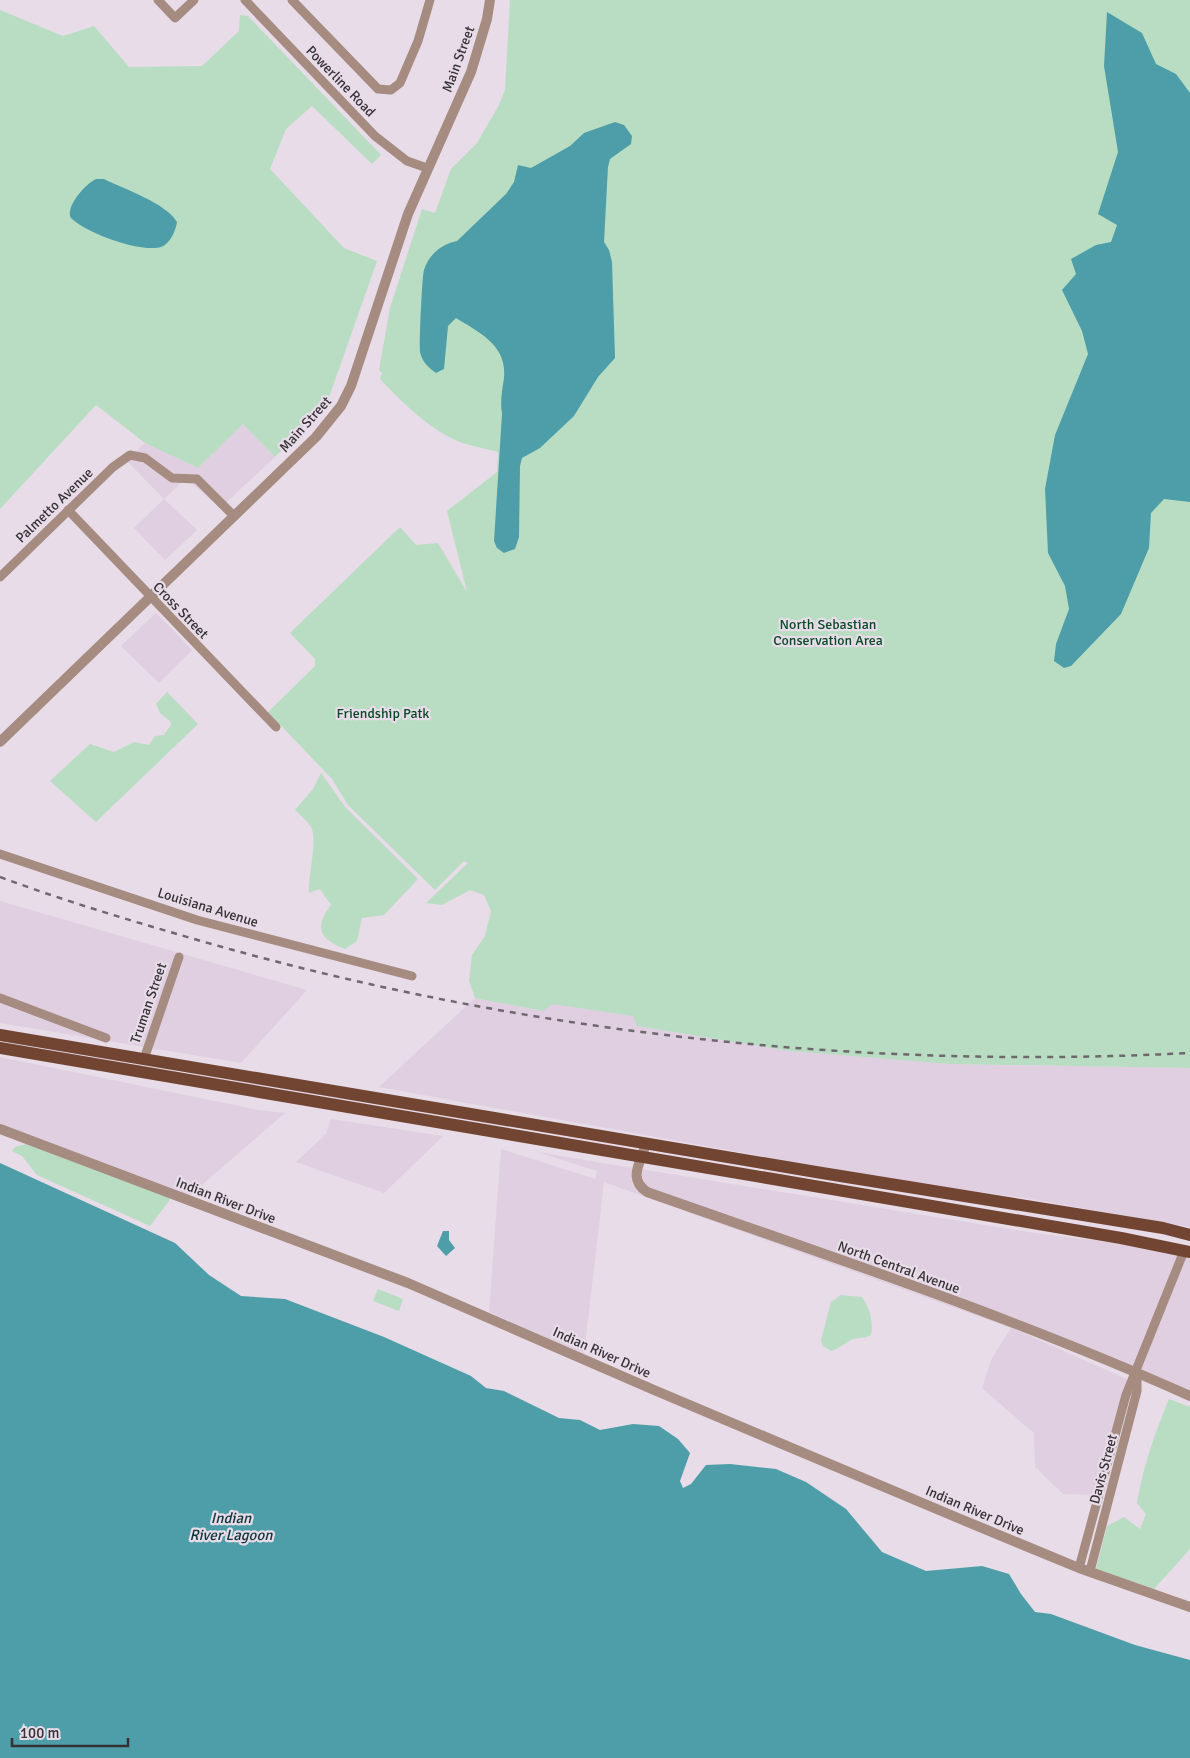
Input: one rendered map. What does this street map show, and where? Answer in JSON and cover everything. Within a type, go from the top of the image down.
[{"type":"main road","points":[[0,1035],[822,1174],[1163,1228],[1190,1236]]},
{"type":"main road","points":[[0,1048],[1188,1250]]},
{"type":"main road","points":[[115,1068],[144,1059]]},
{"type":"main road","points":[[147,1073],[154,1067],[172,1064]]},
{"type":"main road","points":[[1161,1245],[1190,1236]]},
{"type":"street","points":[[158,0],[175,18],[194,0]]},
{"type":"street","name":"Powerline Road","points":[[245,0],[375,136],[407,161],[427,168]]},
{"type":"street","points":[[292,0],[378,89],[391,90],[400,83],[418,41],[430,0]]},
{"type":"street","name":"Main Street","points":[[0,742],[316,436],[341,406],[367,342],[408,214],[471,72],[487,19],[490,0]]},
{"type":"street","name":"Palmetto Avenue","points":[[0,578],[68,510],[130,455],[145,458],[172,478],[197,479],[234,516]]},
{"type":"street","name":"Cross Street","points":[[68,510],[150,598],[276,727]]},
{"type":"street","name":"Louisiana Avenue","points":[[0,854],[197,920],[412,976]]},
{"type":"street","name":"Truman Street","points":[[144,1059],[179,957]]},
{"type":"street","points":[[0,998],[106,1038]]},
{"type":"street","name":"Indian River Drive","points":[[0,1129],[408,1283],[513,1327],[654,1390],[1079,1568],[1190,1607]]},
{"type":"street","name":"North Central Avenue","points":[[646,1143],[636,1179],[639,1186],[648,1192],[1002,1319],[1137,1372],[1190,1396]]},
{"type":"street","points":[[816,1187],[822,1174]]},
{"type":"street","name":"Davis Street","points":[[1079,1568],[1126,1395],[1188,1250]]},
{"type":"street","name":"Davis Street","points":[[1090,1572],[1137,1391],[1137,1372]]},
{"type":"shaded area","points":[[243,424],[275,457],[220,508],[186,478],[164,499],[127,461],[145,443],[198,468]]},
{"type":"shaded area","points":[[164,499],[197,530],[165,560],[134,528]]},
{"type":"shaded area","points":[[156,613],[192,650],[159,683],[121,646]]},
{"type":"shaded area","points":[[0,901],[307,990],[241,1063],[0,1023]]},
{"type":"shaded area","points":[[475,998],[543,1011],[555,1002],[631,1008],[637,1026],[790,1051],[949,1064],[1190,1068],[1190,1227],[1025,1198],[900,1181],[379,1087]]},
{"type":"shaded area","points":[[0,1057],[258,1110],[285,1113],[189,1196],[0,1125]]},
{"type":"shaded area","points":[[331,1119],[443,1136],[384,1193],[296,1162],[326,1134]]},
{"type":"shaded area","points":[[501,1149],[595,1179],[597,1171],[537,1152],[632,1168],[632,1182],[637,1189],[647,1196],[1001,1323],[1133,1382],[1098,1495],[1063,1494],[1035,1467],[1034,1433],[982,1388],[992,1358],[1011,1328],[604,1182],[584,1354],[489,1312]]},
{"type":"shaded area","points":[[640,1169],[1034,1233],[1149,1247],[1190,1255],[1190,1398],[1129,1371],[649,1188],[642,1183]]},
{"type":"green space","name":"North Sebastian Conservation Area","points":[[510,0],[1190,0],[1190,1068],[949,1064],[790,1051],[637,1026],[633,1016],[553,1004],[543,1011],[475,998],[469,981],[472,955],[485,936],[491,911],[484,895],[470,890],[442,905],[426,903],[468,863],[464,861],[435,890],[348,805],[332,779],[268,712],[315,666],[315,659],[290,633],[400,527],[416,545],[438,543],[467,592],[447,511],[497,472],[498,452],[460,442],[430,425],[380,379],[382,373],[379,370],[390,308],[422,209],[435,213],[451,169],[477,143],[499,105],[505,90]]},
{"type":"green space","points":[[0,10],[63,36],[94,26],[129,67],[202,66],[239,31],[240,15],[248,16],[381,155],[372,164],[312,106],[286,129],[270,169],[344,248],[377,261],[327,403],[275,457],[243,424],[198,468],[145,443],[96,405],[0,509]]},
{"type":"green space","points":[[167,692],[198,724],[96,822],[50,781],[90,744],[114,752],[134,742],[149,745],[155,736],[164,735],[171,725],[170,721],[160,713],[156,704]]},
{"type":"green space","points":[[321,773],[346,808],[418,879],[384,915],[362,918],[357,941],[345,949],[329,941],[322,932],[322,920],[331,905],[320,889],[309,893],[313,833],[308,823],[295,810],[313,789]]},
{"type":"green space","points":[[26,1144],[171,1198],[150,1226],[37,1175],[22,1156],[12,1151],[15,1147]]},
{"type":"green space","points":[[378,1289],[403,1299],[399,1311],[373,1301]]},
{"type":"green space","points":[[841,1295],[862,1297],[870,1315],[871,1335],[851,1340],[831,1351],[823,1346],[821,1340],[831,1302]]},
{"type":"green space","points":[[1169,1399],[1190,1407],[1190,1549],[1154,1589],[1096,1569],[1107,1526],[1124,1517],[1140,1529],[1146,1514],[1137,1503],[1140,1489],[1150,1450]]},
{"type":"water","points":[[1107,12],[1142,33],[1156,64],[1176,74],[1190,93],[1190,502],[1164,499],[1151,513],[1149,548],[1121,614],[1071,666],[1064,668],[1054,661],[1056,644],[1069,609],[1065,586],[1048,553],[1045,489],[1055,435],[1088,354],[1082,331],[1062,290],[1076,274],[1071,259],[1096,245],[1111,242],[1117,225],[1098,214],[1118,152],[1104,66]]},
{"type":"water","points":[[615,122],[624,125],[632,136],[631,144],[610,159],[608,167],[604,242],[609,250],[612,262],[615,358],[598,377],[574,416],[540,448],[522,458],[520,466],[519,537],[515,549],[504,553],[497,548],[494,541],[504,367],[501,357],[490,341],[456,318],[448,326],[444,369],[436,373],[426,364],[420,352],[424,270],[429,259],[437,251],[457,241],[506,194],[514,182],[518,165],[531,168],[570,146],[584,133]]},
{"type":"water","points":[[96,179],[104,179],[144,197],[172,215],[177,222],[170,240],[161,247],[140,247],[114,240],[78,224],[71,218],[70,213],[73,202]]},
{"type":"water","name":"Indian River Lagoon","points":[[0,1163],[175,1243],[209,1275],[241,1296],[285,1299],[384,1337],[471,1376],[486,1388],[504,1391],[559,1418],[580,1420],[600,1430],[633,1424],[659,1426],[678,1439],[690,1453],[680,1481],[683,1488],[691,1484],[706,1465],[730,1464],[776,1469],[806,1482],[846,1509],[882,1552],[926,1571],[982,1566],[1009,1574],[1035,1612],[1051,1614],[1135,1645],[1190,1660],[1190,1758],[0,1758]]},
{"type":"water","points":[[443,1231],[449,1231],[449,1240],[455,1248],[446,1256],[437,1246]]},
{"type":"railway","points":[[0,877],[160,929],[334,976],[455,1002],[576,1023],[698,1039],[821,1050],[944,1056],[1067,1057],[1190,1053]]},
{"type":"park label","name":"Friendship Patk","points":[[383,713]]}]
